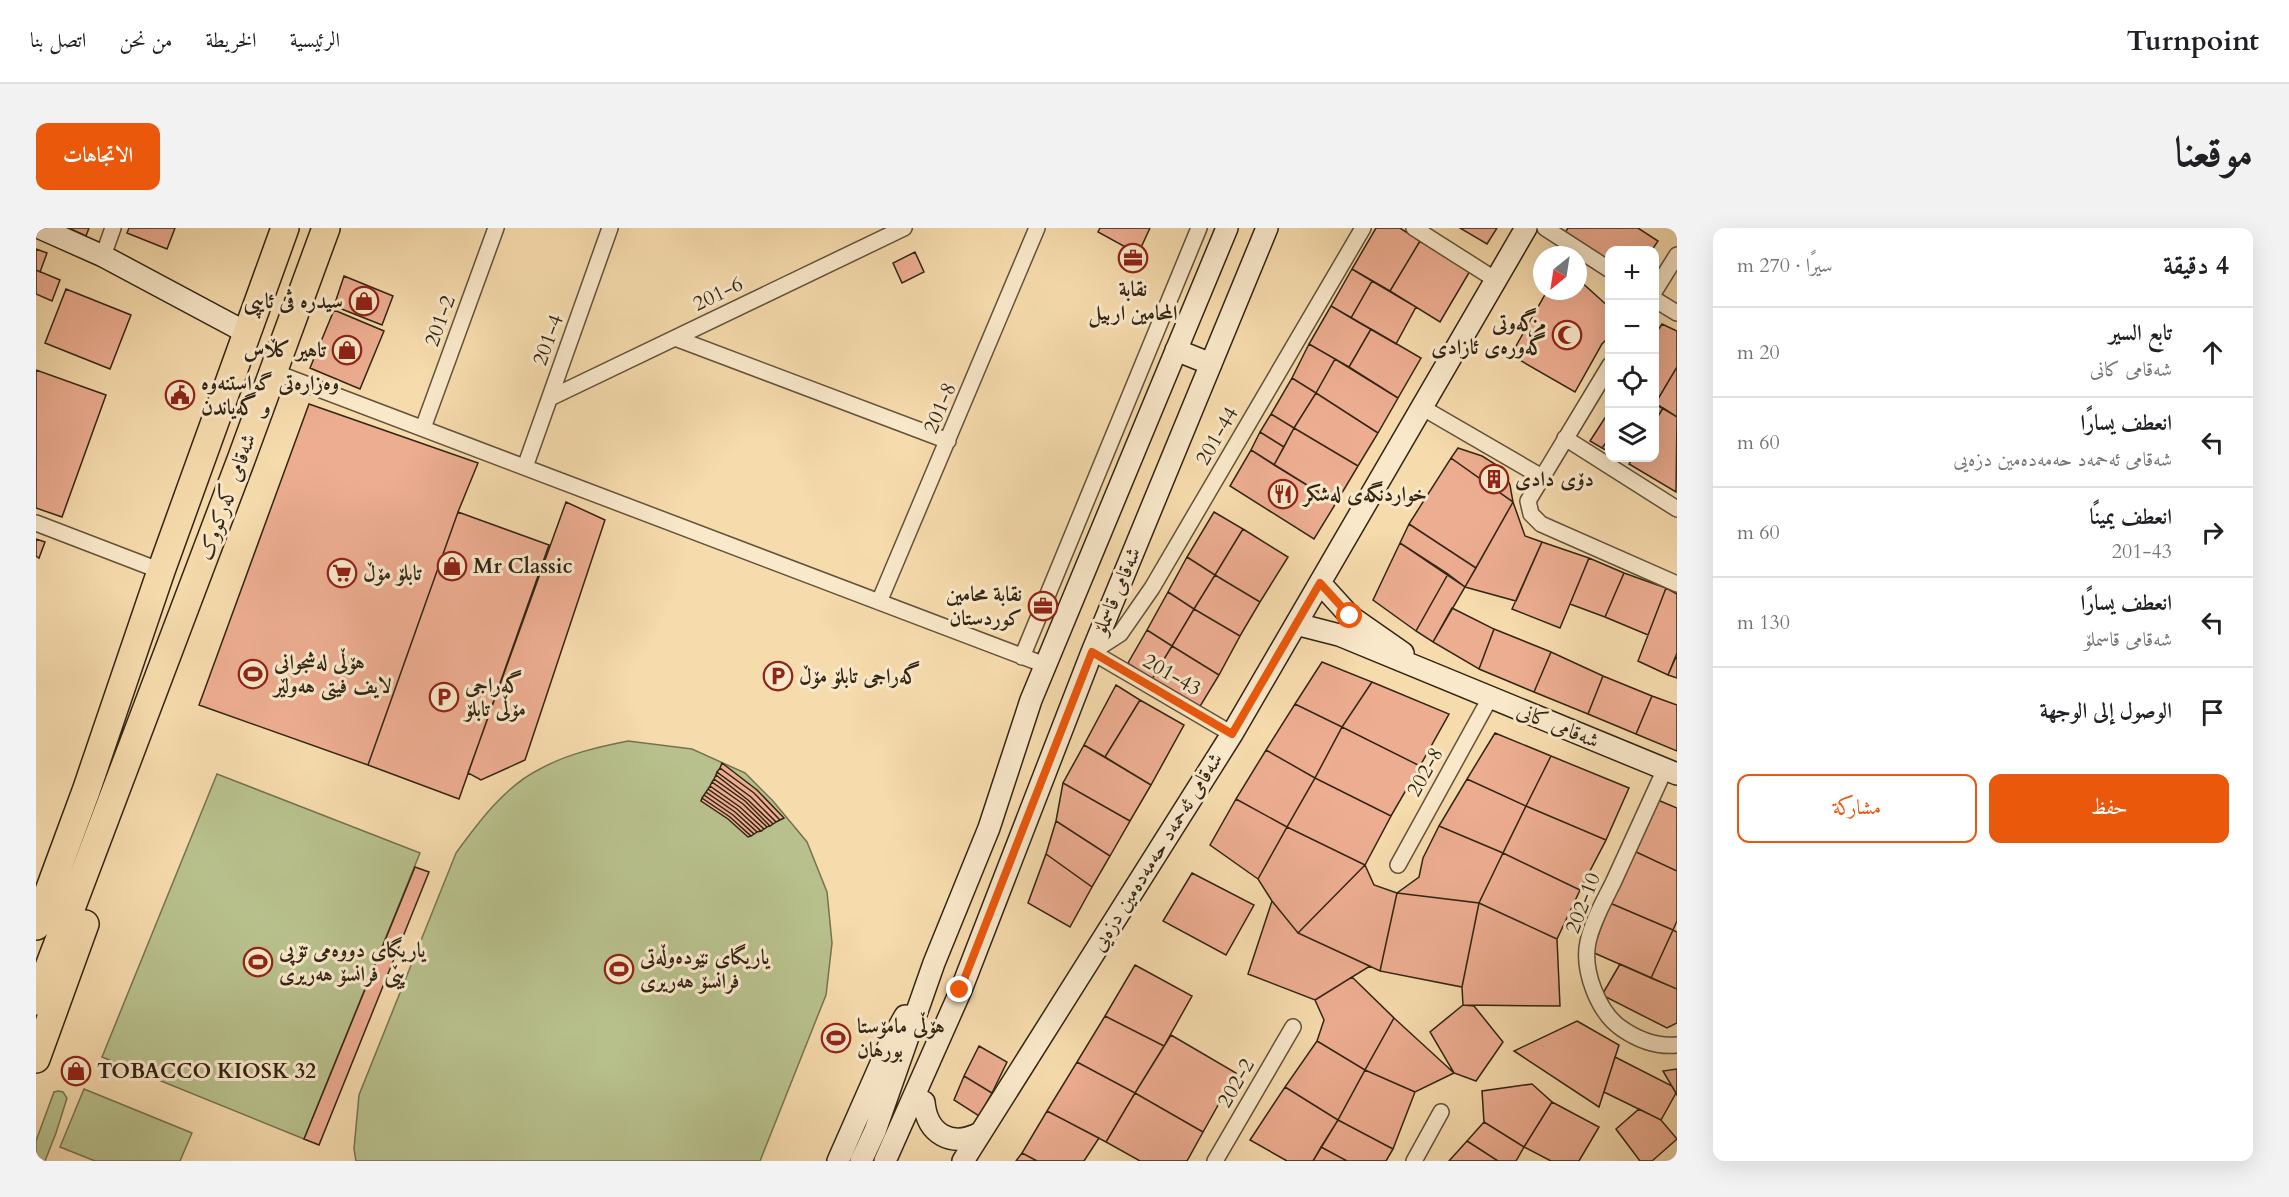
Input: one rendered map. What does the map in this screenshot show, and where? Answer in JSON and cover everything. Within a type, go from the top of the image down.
[{"type":"highway","name":"شەقامی کەرکووک","points":[[36,926],[285,228]]},
{"type":"highway","name":"شەقامی کەرکووک","points":[[36,1001],[274,372],[326,228]]},
{"type":"highway","name":"شەقامی کەرکووک","points":[[36,873],[71,779],[134,648]]},
{"type":"highway","name":"شەقامی کەرکووک","points":[[36,1059],[133,793],[164,665]]},
{"type":"main road","points":[[40,228],[103,256],[247,333]]},
{"type":"main road","name":"شەقامی قاسملۆ","points":[[861,1161],[875,1131],[934,963],[989,828],[1030,700],[1227,228]]},
{"type":"main road","name":"شەقامی قاسملۆ","points":[[885,1161],[960,990],[1092,652],[1267,228]]},
{"type":"main road","name":"شەقامی ئەحمەد حەمەدەمین دزەیی","points":[[963,1161],[1232,734],[1526,228]]},
{"type":"main road","points":[[1176,350],[1211,364]]},
{"type":"main road","name":"شەقامی کانی","points":[[1320,583],[1350,616],[1438,678]]},
{"type":"main road","name":"شەقامی کانی","points":[[1296,624],[1338,635],[1671,772]]},
{"type":"main road","name":"شەقامی قاسملۆ","points":[[838,1161],[890,1043],[934,963]]},
{"type":"main road","name":"شەقامی قاسملۆ","points":[[900,1161],[924,1102],[960,990]]},
{"type":"main road","points":[[924,1102],[929,1124],[937,1132],[948,1138],[959,1140],[980,1133]]},
{"type":"street","points":[[103,256],[113,228]]},
{"type":"street","name":"201-2","points":[[423,428],[496,228]]},
{"type":"street","name":"201-4","points":[[525,467],[610,228]]},
{"type":"street","name":"201-6","points":[[550,398],[675,338],[874,234],[904,228]]},
{"type":"street","name":"201-8","points":[[879,603],[1037,228]]},
{"type":"street","points":[[1022,657],[1199,228]]},
{"type":"street","name":"201-44","points":[[1092,652],[1120,634],[1152,588],[1363,228]]},
{"type":"street","points":[[1414,228],[1496,280]]},
{"type":"street","points":[[1545,228],[1605,267]]},
{"type":"street","points":[[1659,284],[1677,255]]},
{"type":"street","points":[[1656,300],[1677,314]]},
{"type":"street","points":[[675,338],[948,441]]},
{"type":"street","points":[[274,372],[1044,665]]},
{"type":"street","points":[[1605,373],[1528,501],[1532,514],[1541,524],[1677,584]]},
{"type":"street","points":[[1423,408],[1542,477]]},
{"type":"street","points":[[1565,438],[1677,509]]},
{"type":"street","points":[[36,523],[161,571]]},
{"type":"street","name":"201-43","points":[[1092,652],[1232,734]]},
{"type":"street","name":"202-8","points":[[1398,865],[1490,698]]},
{"type":"street","name":"202-10","points":[[1671,772],[1597,917],[1587,943],[1589,972],[1597,1000],[1614,1023],[1637,1039],[1665,1046],[1677,1045]]},
{"type":"street","name":"202-2","points":[[1215,1161],[1293,1027]]},
{"type":"street","points":[[1414,1161],[1441,1112]]},
{"type":"green space","name":"یاریگای نێودەوڵەتی فرانسۆ هەریری","points":[[628,741],[692,749],[745,773],[773,801],[807,842],[827,892],[832,943],[826,995],[760,1161],[356,1161],[354,1149],[359,1095],[456,853],[493,806],[527,776],[572,755]]},
{"type":"green space","name":"یاریگای دووەمی تۆپی پێی فرانسۆ هەریری","points":[[217,774],[420,853],[304,1139],[102,1057]]},
{"type":"green space","points":[[84,1089],[192,1133],[180,1161],[95,1161],[60,1147]]},
{"type":"green space","points":[[54,1092],[63,1092],[67,1098],[56,1133],[45,1161],[36,1161],[36,1141]]},
{"type":"building","points":[[69,228],[89,228],[86,236]]},
{"type":"building","points":[[129,228],[175,228],[167,249],[127,233]]},
{"type":"building","points":[[1100,228],[1150,228],[1138,254],[1098,232]]},
{"type":"building","points":[[1376,228],[1400,228],[1420,241],[1390,291],[1352,269]]},
{"type":"building","points":[[1460,228],[1497,228],[1487,244]]},
{"type":"building","points":[[1568,228],[1638,228],[1658,241],[1655,246],[1605,246],[1605,258],[1565,233]]},
{"type":"building","points":[[1420,241],[1470,271],[1440,322],[1390,291]]},
{"type":"building","points":[[36,249],[47,253],[40,272],[36,270]]},
{"type":"building","points":[[915,252],[924,272],[902,283],[893,263]]},
{"type":"building","points":[[1352,269],[1372,281],[1351,318],[1331,306]]},
{"type":"building","points":[[36,270],[60,280],[52,301],[36,294]]},
{"type":"building","name":"سیدرە ڤی ئایپی","points":[[344,276],[393,296],[382,325],[334,306]]},
{"type":"building","points":[[1372,281],[1416,307],[1396,344],[1351,318]]},
{"type":"building","points":[[1587,287],[1605,303],[1605,341],[1575,392],[1511,355],[1542,300],[1587,300]]},
{"type":"building","points":[[66,289],[131,315],[110,369],[45,343]]},
{"type":"building","points":[[1331,306],[1371,329],[1349,367],[1309,344]]},
{"type":"building","name":"تاهیر کڵاس","points":[[334,310],[384,331],[360,389],[310,368]]},
{"type":"building","points":[[1662,324],[1677,331],[1677,367],[1659,397],[1659,354],[1659,328]]},
{"type":"building","points":[[1371,329],[1421,358],[1398,398],[1349,367]]},
{"type":"building","points":[[1309,344],[1335,359],[1316,393],[1292,378]]},
{"type":"building","points":[[1335,359],[1398,398],[1378,433],[1316,393]]},
{"type":"building","points":[[1677,367],[1677,417],[1659,406],[1659,397]]},
{"type":"building","points":[[36,370],[106,395],[62,517],[36,508]]},
{"type":"building","points":[[1292,378],[1316,393],[1294,428],[1271,414]]},
{"type":"building","points":[[1316,393],[1378,433],[1358,466],[1294,428]]},
{"type":"building","name":"تابلۆ مۆڵ","points":[[309,404],[478,463],[458,512],[368,765],[199,705]]},
{"type":"building","points":[[1663,408],[1677,417],[1676,492],[1629,464],[1630,462],[1659,462],[1659,415]]},
{"type":"building","points":[[1271,414],[1294,428],[1284,447],[1260,432]]},
{"type":"building","points":[[1605,418],[1605,444],[1602,448],[1590,441]]},
{"type":"building","points":[[1294,428],[1358,466],[1336,503],[1274,465]]},
{"type":"building","points":[[1260,432],[1284,447],[1274,465],[1251,450]]},
{"type":"building","name":"دۆى دادى","points":[[1458,448],[1482,456],[1495,464],[1505,474],[1513,502],[1451,458]]},
{"type":"building","name":"خواردنگەی لەشکر","points":[[1251,450],[1336,503],[1314,539],[1230,486]]},
{"type":"building","points":[[1451,458],[1513,502],[1476,568],[1409,524]]},
{"type":"building","points":[[566,502],[605,520],[525,760],[481,780],[468,773]]},
{"type":"building","points":[[1513,502],[1525,536],[1542,542],[1516,601],[1465,587]]},
{"type":"building","name":"گەراجی مۆڵی تابلۆ","points":[[458,512],[549,545],[459,799],[368,765]]},
{"type":"building","points":[[1214,512],[1243,529],[1215,575],[1187,557]]},
{"type":"building","points":[[1409,524],[1476,568],[1465,587],[1400,543]]},
{"type":"building","points":[[1243,529],[1288,557],[1260,602],[1215,575]]},
{"type":"building","points":[[36,539],[45,542],[39,558],[36,556]]},
{"type":"building","points":[[1542,542],[1589,558],[1560,628],[1512,609]]},
{"type":"building","points":[[1400,543],[1448,574],[1416,631],[1373,600]]},
{"type":"building","points":[[1187,557],[1215,575],[1194,609],[1168,592]]},
{"type":"building","points":[[1589,558],[1624,573],[1605,617],[1570,604]]},
{"type":"building","points":[[1624,573],[1666,588],[1648,635],[1605,617]]},
{"type":"building","points":[[1448,574],[1465,587],[1433,642],[1416,631]]},
{"type":"building","points":[[1215,575],[1260,602],[1240,636],[1194,609]]},
{"type":"building","points":[[1666,588],[1677,594],[1677,653],[1668,675],[1638,661]]},
{"type":"building","points":[[1168,592],[1194,609],[1172,646],[1147,630]]},
{"type":"building","points":[[1452,608],[1494,629],[1479,669],[1433,642]]},
{"type":"building","points":[[1194,609],[1240,636],[1219,675],[1172,646]]},
{"type":"building","points":[[1494,629],[1551,652],[1534,692],[1479,669]]},
{"type":"building","points":[[1147,630],[1172,646],[1152,679],[1128,663]]},
{"type":"building","points":[[1172,646],[1219,675],[1199,708],[1152,679]]},
{"type":"building","points":[[1551,652],[1603,676],[1588,714],[1534,692]]},
{"type":"building","points":[[1677,657],[1677,678],[1668,675]]},
{"type":"building","points":[[1322,662],[1372,682],[1342,727],[1295,704]]},
{"type":"building","points":[[1603,676],[1652,696],[1636,734],[1588,714]]},
{"type":"building","points":[[1372,682],[1449,714],[1420,766],[1342,727]]},
{"type":"building","points":[[1116,685],[1140,700],[1105,757],[1084,745]]},
{"type":"building","points":[[1652,696],[1677,705],[1677,751],[1636,734]]},
{"type":"building","points":[[1140,700],[1184,725],[1151,785],[1105,757]]},
{"type":"building","points":[[1295,704],[1342,727],[1315,778],[1266,750]]},
{"type":"building","points":[[1342,727],[1420,766],[1391,816],[1315,778]]},
{"type":"building","points":[[1495,733],[1551,756],[1526,806],[1467,779]]},
{"type":"building","points":[[1084,745],[1151,785],[1130,821],[1063,783]]},
{"type":"building","points":[[1266,750],[1315,778],[1287,827],[1236,799]]},
{"type":"building","points":[[1551,756],[1629,788],[1606,840],[1526,806]]},
{"type":"building","points":[[722,763],[757,790],[784,818],[780,820],[754,793],[720,768]]},
{"type":"building","points":[[720,768],[754,793],[780,820],[776,822],[751,797],[717,772]]},
{"type":"building","points":[[717,772],[751,797],[776,822],[773,824],[748,800],[716,775]]},
{"type":"building","points":[[716,775],[748,800],[773,824],[770,826],[745,801],[714,779]]},
{"type":"building","points":[[1315,778],[1391,816],[1365,865],[1287,827]]},
{"type":"building","points":[[714,779],[745,801],[770,826],[767,827],[743,804],[712,782]]},
{"type":"building","points":[[1467,779],[1526,806],[1503,853],[1439,826]]},
{"type":"building","points":[[712,782],[743,804],[767,827],[764,829],[740,807],[710,786]]},
{"type":"building","points":[[1063,783],[1130,821],[1110,856],[1056,821]]},
{"type":"building","points":[[710,786],[740,807],[764,829],[761,831],[737,809],[708,789]]},
{"type":"building","points":[[708,789],[737,809],[761,831],[757,832],[735,812],[706,792]]},
{"type":"building","points":[[706,792],[735,812],[757,832],[754,834],[733,815],[704,795]]},
{"type":"building","points":[[704,795],[733,815],[754,834],[751,836],[730,817],[702,798]]},
{"type":"building","points":[[702,798],[730,817],[751,836],[748,837],[728,819],[701,801]]},
{"type":"building","points":[[1653,798],[1677,808],[1677,871],[1632,850]]},
{"type":"building","points":[[1236,799],[1287,827],[1258,879],[1210,845]]},
{"type":"building","points":[[1526,806],[1606,840],[1580,890],[1503,853]]},
{"type":"building","points":[[1056,821],[1110,856],[1092,887],[1046,854]]},
{"type":"building","points":[[1439,826],[1503,853],[1479,903],[1397,893],[1419,877],[1423,858]]},
{"type":"building","points":[[1287,827],[1365,865],[1298,933],[1272,901],[1258,879]]},
{"type":"building","points":[[1632,850],[1677,871],[1677,921],[1673,930],[1610,903]]},
{"type":"building","points":[[1503,853],[1580,890],[1557,939],[1479,903]]},
{"type":"building","points":[[1046,854],[1092,887],[1070,927],[1028,903]]},
{"type":"building","points":[[1365,865],[1374,885],[1397,893],[1380,971],[1298,933]]},
{"type":"building","points":[[415,867],[429,872],[319,1145],[304,1139]]},
{"type":"building","points":[[1192,873],[1254,905],[1226,955],[1163,921]]},
{"type":"building","points":[[1397,893],[1479,903],[1462,987],[1380,971]]},
{"type":"building","points":[[1272,901],[1298,933],[1370,966],[1315,1000],[1248,974]]},
{"type":"building","points":[[1479,903],[1557,939],[1560,1006],[1463,1005],[1462,987]]},
{"type":"building","points":[[1610,903],[1673,930],[1651,978],[1592,952]]},
{"type":"building","points":[[1673,930],[1677,932],[1677,989],[1651,978]]},
{"type":"building","points":[[1620,964],[1677,989],[1677,1023],[1667,1028],[1602,995]]},
{"type":"building","points":[[1135,965],[1192,996],[1164,1046],[1105,1016]]},
{"type":"building","points":[[1352,977],[1394,1018],[1365,1070],[1317,1041],[1324,1020],[1315,1000]]},
{"type":"building","points":[[1463,1005],[1474,1006],[1503,1042],[1476,1081],[1454,1073],[1430,1032]]},
{"type":"building","points":[[1105,1016],[1164,1046],[1135,1093],[1077,1062]]},
{"type":"building","points":[[1394,1018],[1454,1073],[1415,1092],[1365,1070]]},
{"type":"building","points":[[1577,1021],[1619,1045],[1599,1107],[1514,1051]]},
{"type":"building","points":[[1171,1035],[1236,1073],[1203,1132],[1135,1093]]},
{"type":"building","points":[[1317,1041],[1365,1070],[1338,1120],[1285,1087]]},
{"type":"building","points":[[979,1046],[1007,1062],[992,1093],[964,1076]]},
{"type":"building","points":[[1615,1057],[1672,1086],[1676,1093],[1661,1120],[1604,1092]]},
{"type":"building","points":[[1077,1062],[1135,1093],[1106,1142],[1047,1111]]},
{"type":"building","points":[[1677,1069],[1677,1095],[1663,1071]]},
{"type":"building","points":[[1365,1070],[1415,1092],[1393,1149],[1338,1120]]},
{"type":"building","points":[[964,1076],[992,1093],[979,1116],[954,1100]]},
{"type":"building","points":[[1532,1084],[1552,1102],[1524,1147],[1484,1122],[1482,1091]]},
{"type":"building","points":[[1285,1087],[1338,1120],[1313,1161],[1287,1161],[1250,1140]]},
{"type":"building","points":[[1135,1093],[1203,1132],[1187,1161],[1140,1161],[1106,1142]]},
{"type":"building","points":[[1552,1102],[1599,1127],[1579,1161],[1551,1161],[1524,1147]]},
{"type":"building","points":[[1639,1109],[1661,1120],[1677,1139],[1652,1161],[1640,1161],[1616,1129]]},
{"type":"building","points":[[1047,1111],[1099,1138],[1084,1161],[1037,1161],[1022,1153]]},
{"type":"building","points":[[1338,1120],[1393,1149],[1386,1161],[1347,1161],[1321,1147]]},
{"type":"building","points":[[1484,1122],[1524,1147],[1516,1161],[1498,1161],[1467,1141]]},
{"type":"building","points":[[1467,1141],[1498,1161],[1449,1161]]},
{"type":"building","points":[[1321,1147],[1347,1161],[1313,1161]]},
{"type":"building","points":[[1022,1153],[1037,1161],[1016,1161]]},
{"type":"place","name":"نقابة المحامين اربيل","points":[[1133,258]]},
{"type":"place","name":"سیدرە ڤی ئایپی","points":[[364,301]]},
{"type":"place","name":"مزگەوتی گەورەی ئازادی","points":[[1567,335]]},
{"type":"place","name":"تاهیر کڵاس","points":[[347,350]]},
{"type":"place","name":"وەزارەتی گواستنەوە و گەیاندن","points":[[180,395]]},
{"type":"place","name":"دۆى دادى","points":[[1494,479]]},
{"type":"place","name":"خواردنگەی لەشکر","points":[[1283,494]]},
{"type":"place","name":"Mr Classic","points":[[452,566]]},
{"type":"place","name":"تابلۆ مۆڵ","points":[[342,573]]},
{"type":"place","name":"نقابة محامين كوردستان","points":[[1043,606]]},
{"type":"place","name":"هۆڵی لەشجوانی لایف فیتی هەولێر","points":[[253,674]]},
{"type":"place","name":"گەراجی تابلۆ مۆڵ","points":[[778,676]]},
{"type":"place","name":"گەراجی مۆڵی تابلۆ","points":[[444,697]]},
{"type":"place","name":"یاریگای دووەمی تۆپی پێی فرانسۆ هەریری","points":[[258,962]]},
{"type":"place","name":"یاریگای نێودەوڵەتی فرانسۆ هەریری","points":[[619,969]]},
{"type":"place","name":"هۆڵی مامۆستا بورهان","points":[[836,1038]]},
{"type":"place","name":"TOBACCO KIOSK 32","points":[[76,1071]]},
{"type":"route","points":[[960,990],[1092,652],[1232,734],[1320,583],[1350,616]]}]
